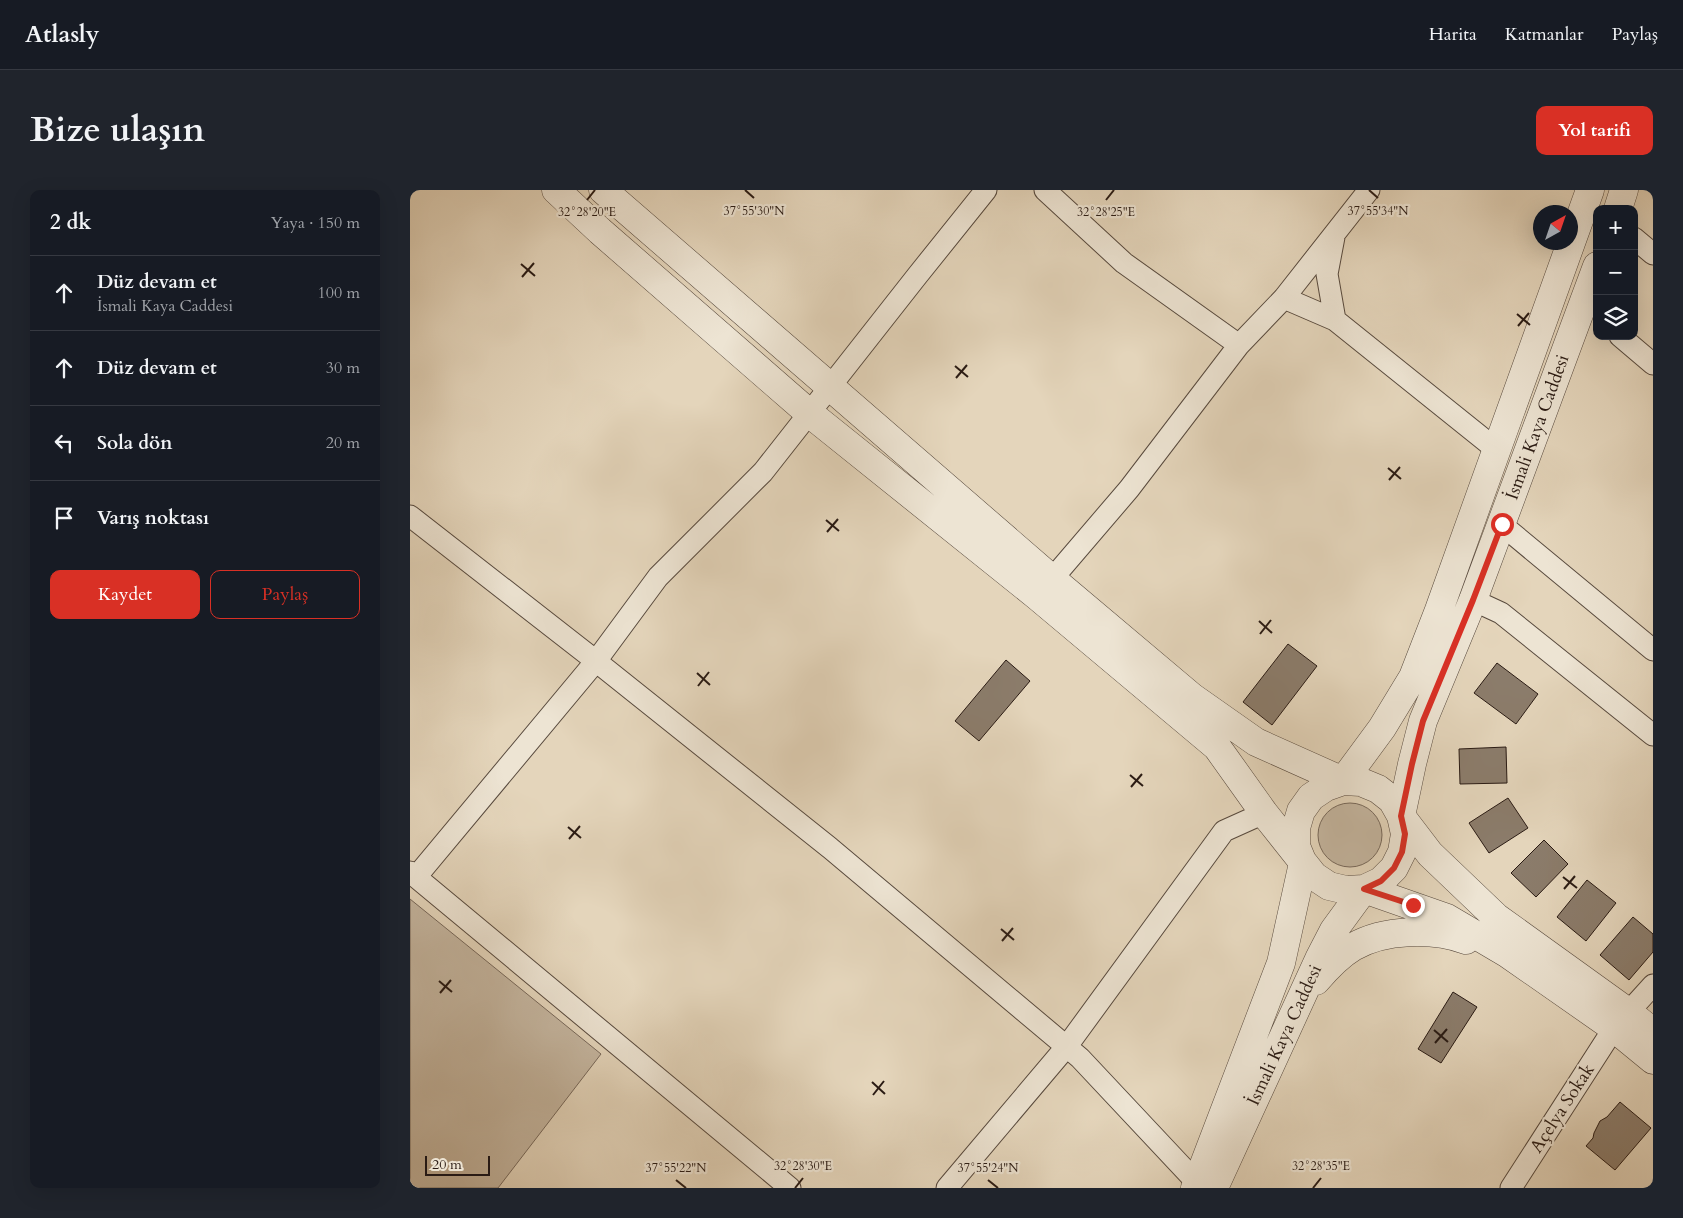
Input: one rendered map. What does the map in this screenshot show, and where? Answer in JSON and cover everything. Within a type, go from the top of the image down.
[{"type":"street","points":[[556,190],[600,231],[809,413],[1037,596],[1217,747],[1264,813],[1314,876],[1329,886],[1346,890],[1364,889],[1381,881],[1394,868],[1402,852],[1405,834],[1401,816]]},
{"type":"street","points":[[603,190],[1052,579],[1192,697],[1256,742],[1343,782]]},
{"type":"street","points":[[790,1188],[413,874],[596,661],[658,577],[763,472],[986,190]]},
{"type":"street","points":[[1045,190],[1124,263],[1238,345]]},
{"type":"street","points":[[1052,579],[1129,489],[1238,345],[1284,298],[1369,190]]},
{"type":"street","points":[[1343,782],[1382,728],[1413,677],[1439,610],[1590,190]]},
{"type":"street","points":[[1619,205],[1624,190]]},
{"type":"street","points":[[1334,234],[1327,274],[1335,320]]},
{"type":"street","points":[[1638,241],[1653,254]]},
{"type":"street","name":"İsmali Kaya Caddesi","points":[[1401,816],[1423,721],[1589,310],[1593,288]]},
{"type":"street","points":[[1284,298],[1335,320],[1497,450]]},
{"type":"street","points":[[1625,340],[1653,364]]},
{"type":"street","points":[[410,516],[596,661],[830,848],[1067,1046],[1202,1187],[1281,963],[1303,863],[1296,846],[1296,828],[1301,811],[1311,797],[1326,787],[1343,782],[1361,782],[1378,789],[1392,800],[1401,816],[1430,854],[1496,917],[1621,1020],[1653,1060]]},
{"type":"street","points":[[1502,524],[1653,650]]},
{"type":"street","points":[[1473,600],[1501,613],[1653,735]]},
{"type":"street","points":[[947,1188],[1067,1046],[1224,831],[1264,813]]},
{"type":"street","points":[[1364,889],[1447,918],[1621,1020],[1653,1032]]},
{"type":"street","name":"İsmali Kaya Caddesi","points":[[1202,1187],[1297,1006],[1334,930],[1364,889]]},
{"type":"street","points":[[1297,1006],[1329,966],[1353,947],[1368,940],[1388,935],[1425,932],[1450,934],[1508,954]]},
{"type":"street","name":"Açelya Sokak","points":[[1511,1188],[1621,1020],[1653,985]]},
{"type":"shaded area","points":[[1344,803],[1356,803],[1373,812],[1380,823],[1382,835],[1380,847],[1373,858],[1356,867],[1344,867],[1332,862],[1323,853],[1318,841],[1318,829],[1323,817],[1332,808]]},
{"type":"shaded area","points":[[410,899],[601,1054],[498,1188],[410,1188]]},
{"type":"building","points":[[1288,644],[1317,666],[1272,725],[1243,702]]},
{"type":"building","points":[[1006,660],[1030,681],[979,741],[955,721]]},
{"type":"building","points":[[1497,663],[1538,694],[1516,724],[1474,693]]},
{"type":"building","points":[[1506,747],[1507,783],[1460,784],[1459,749]]},
{"type":"building","points":[[1508,798],[1528,828],[1489,853],[1469,823]]},
{"type":"building","points":[[1544,840],[1568,864],[1536,897],[1511,873]]},
{"type":"building","points":[[1587,880],[1616,903],[1586,941],[1557,917]]},
{"type":"building","points":[[1633,917],[1653,934],[1653,952],[1629,980],[1600,955]]},
{"type":"building","points":[[1453,992],[1477,1007],[1441,1063],[1418,1049]]},
{"type":"building","points":[[1620,1102],[1651,1128],[1615,1170],[1586,1146],[1593,1138],[1600,1121],[1607,1117]]},
{"type":"route","points":[[1413,905],[1364,889],[1381,881],[1394,868],[1402,852],[1405,834],[1401,816],[1423,721],[1502,524]]}]
